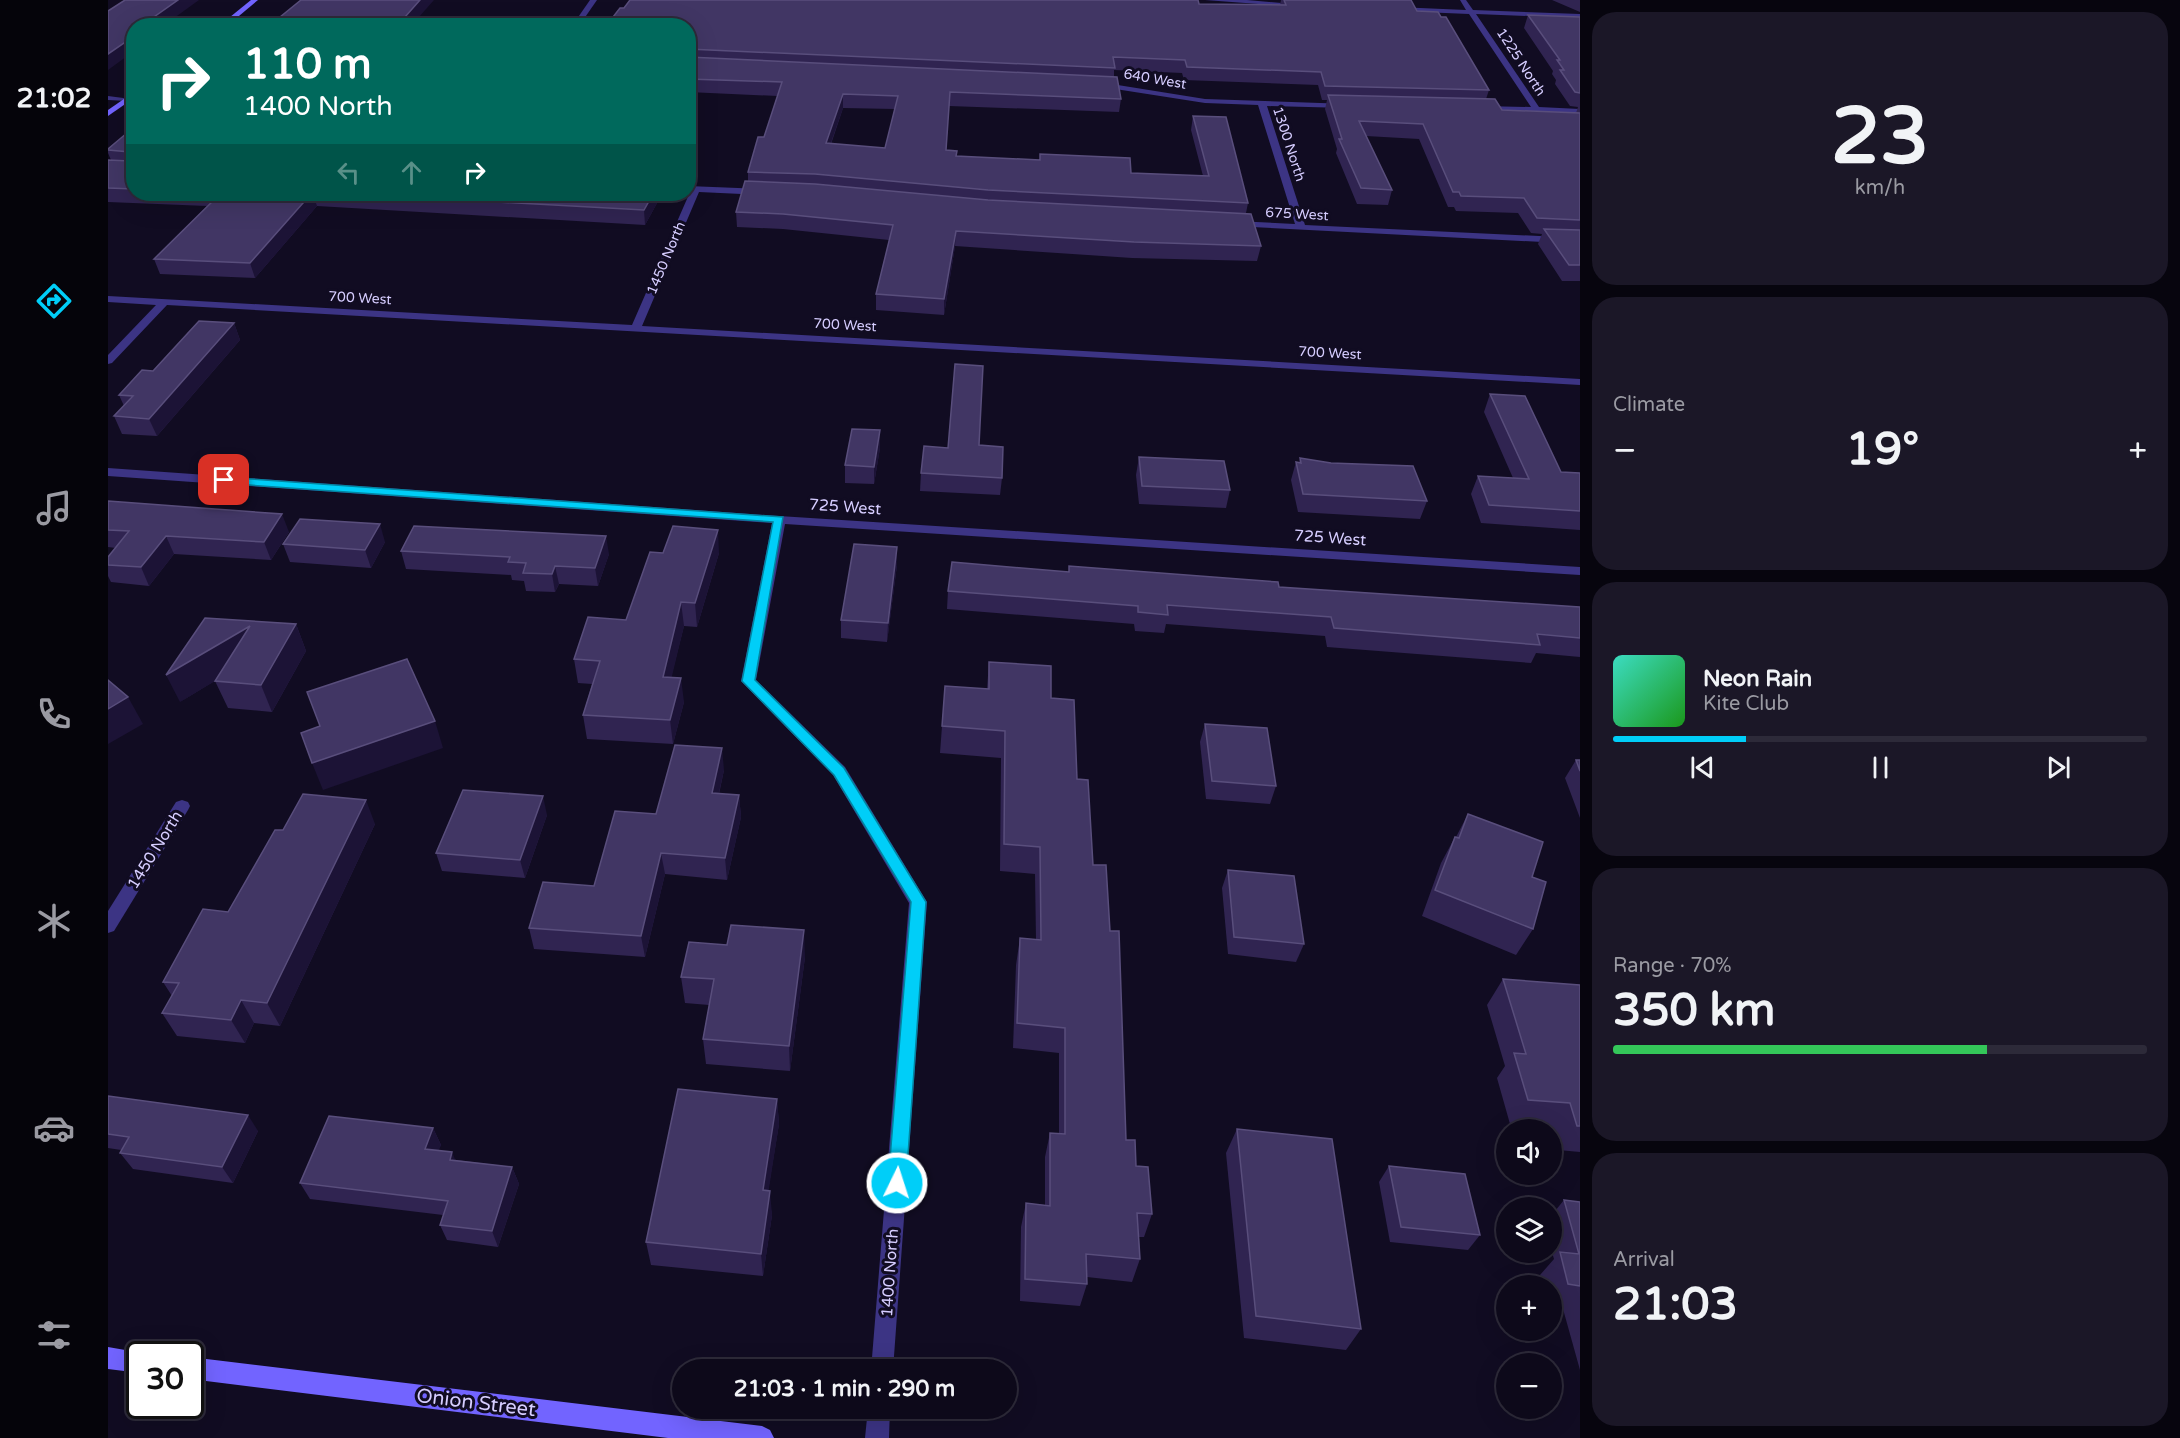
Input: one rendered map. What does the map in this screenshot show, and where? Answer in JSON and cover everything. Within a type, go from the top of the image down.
[{"type":"street","points":[[232,18],[255,0]]},
{"type":"street","points":[[581,18],[594,0]]},
{"type":"street","points":[[1208,0],[1306,5]]},
{"type":"street","name":"1225 North","points":[[1463,0],[1536,109]]},
{"type":"street","points":[[1389,9],[1580,16]]},
{"type":"street","name":"640 West","points":[[1086,83],[1206,101],[1360,106]]},
{"type":"street","points":[[108,98],[126,96]]},
{"type":"street","points":[[108,114],[126,99]]},
{"type":"street","name":"1300 North","points":[[1262,104],[1301,228]]},
{"type":"street","points":[[1466,108],[1580,111]]},
{"type":"street","points":[[696,189],[780,193]]},
{"type":"street","name":"1450 North","points":[[636,328],[687,201]]},
{"type":"street","name":"675 West","points":[[1220,223],[1580,241]]},
{"type":"street","name":"700 West","points":[[108,299],[1580,382]]},
{"type":"street","points":[[108,361],[164,302]]},
{"type":"street","name":"725 West","points":[[108,472],[779,519],[1580,571]]},
{"type":"street","name":"1400 North","points":[[779,519],[748,681],[839,771],[918,902],[883,1359]]},
{"type":"street","name":"1450 North","points":[[108,926],[182,806]]},
{"type":"street","points":[[108,1358],[126,1360]]},
{"type":"street","name":"Onion Street","points":[[204,1370],[762,1438]]},
{"type":"street","points":[[877,1438],[878,1419]]},
{"type":"building","points":[[125,0],[178,0],[152,18],[126,18],[126,42],[108,54],[108,11]]},
{"type":"building","points":[[301,0],[420,0],[404,18],[279,18]]},
{"type":"building","points":[[630,0],[1198,0],[1199,4],[1286,5],[1284,0],[1411,0],[1417,11],[1438,12],[1441,17],[1446,17],[1489,90],[1325,86],[1321,72],[1187,67],[1185,60],[1113,57],[1115,68],[696,49],[696,18],[612,18],[620,8],[624,8]]},
{"type":"building","points":[[1528,15],[1580,17],[1580,93],[1575,92],[1560,70],[1564,70],[1557,60],[1560,60]]},
{"type":"building","points":[[696,57],[1117,77],[1121,99],[950,92],[946,150],[957,151],[956,156],[1040,160],[1040,154],[1130,158],[1131,173],[1209,176],[1193,116],[1226,117],[1248,203],[988,190],[815,174],[748,172],[758,137],[764,137],[782,82],[696,79]],"holes":[[[843,94],[898,96],[885,148],[826,143]]]},
{"type":"building","points":[[1328,95],[1495,99],[1502,110],[1580,113],[1580,220],[1537,218],[1524,198],[1461,196],[1459,192],[1453,192],[1423,124],[1359,121],[1392,190],[1361,188],[1339,139],[1342,139]]},
{"type":"building","points":[[126,134],[126,152],[108,149]]},
{"type":"building","points":[[108,160],[126,161],[126,189],[108,188]]},
{"type":"building","points":[[745,181],[815,184],[988,200],[1251,214],[1261,246],[1134,242],[956,231],[944,299],[876,294],[893,225],[783,214],[736,212]]},
{"type":"building","points":[[213,201],[305,201],[250,263],[154,259]]},
{"type":"building","points":[[480,201],[649,201],[644,210]]},
{"type":"building","points":[[1544,229],[1580,230],[1580,265],[1569,265]]},
{"type":"building","points":[[199,321],[234,323],[149,419],[114,416],[133,396],[119,395],[142,370],[153,371]]},
{"type":"building","points":[[955,364],[983,366],[979,445],[1003,447],[1002,478],[921,473],[924,446],[948,448]]},
{"type":"building","points":[[1490,394],[1525,396],[1561,472],[1580,473],[1580,511],[1489,505],[1478,476],[1529,479]]},
{"type":"building","points":[[852,429],[880,430],[874,467],[845,465]]},
{"type":"building","points":[[1139,457],[1224,461],[1230,490],[1142,486]]},
{"type":"building","points":[[1300,458],[1331,463],[1413,466],[1427,501],[1303,494],[1296,462],[1301,463]]},
{"type":"building","points":[[108,501],[282,514],[264,542],[166,536],[141,567],[108,565],[108,557],[129,531],[108,530]]},
{"type":"building","points":[[300,519],[380,524],[365,550],[283,544]]},
{"type":"building","points":[[414,526],[606,536],[595,568],[555,566],[552,574],[523,573],[526,563],[508,562],[510,557],[401,551]]},
{"type":"building","points":[[673,526],[718,530],[695,603],[681,602],[663,677],[681,678],[670,720],[583,715],[600,661],[574,659],[588,617],[626,620],[650,552],[663,553]]},
{"type":"building","points":[[854,544],[897,547],[888,623],[841,620]]},
{"type":"building","points":[[952,562],[1069,572],[1069,566],[1278,582],[1279,587],[1580,607],[1580,638],[1537,634],[1540,645],[1334,628],[1331,617],[1167,605],[1168,615],[1138,612],[1138,606],[948,591]]},
{"type":"building","points":[[205,618],[296,624],[261,685],[215,681],[250,626],[166,675]]},
{"type":"building","points":[[407,659],[435,721],[312,763],[301,733],[320,726],[307,692]]},
{"type":"building","points":[[989,662],[1051,666],[1051,698],[1074,700],[1077,779],[1088,780],[1093,865],[1106,865],[1110,931],[1119,931],[1126,1140],[1135,1140],[1136,1166],[1148,1167],[1152,1214],[1137,1213],[1140,1259],[1086,1254],[1087,1284],[1025,1279],[1026,1203],[1050,1206],[1050,1133],[1065,1134],[1065,1028],[1017,1023],[1020,938],[1041,940],[1040,847],[1004,844],[1005,731],[942,726],[945,686],[989,689]]},
{"type":"building","points":[[108,680],[128,697],[108,709]]},
{"type":"building","points":[[1205,724],[1267,728],[1276,786],[1212,781]]},
{"type":"building","points":[[675,745],[722,748],[712,793],[739,795],[725,858],[661,853],[641,936],[529,928],[543,882],[594,886],[615,811],[656,814]]},
{"type":"building","points":[[463,790],[543,796],[520,860],[436,853]]},
{"type":"building","points":[[303,794],[366,800],[267,1003],[241,1000],[231,1020],[162,1013],[179,983],[163,982],[203,909],[228,912],[275,830],[283,830]]},
{"type":"building","points":[[1468,814],[1543,842],[1532,877],[1546,882],[1533,929],[1435,890],[1455,837],[1459,838]]},
{"type":"building","points":[[1228,870],[1294,876],[1304,944],[1234,937]]},
{"type":"building","points":[[731,925],[804,930],[789,1046],[703,1039],[714,979],[681,977],[689,942],[727,945]]},
{"type":"building","points":[[1503,979],[1580,985],[1580,1126],[1577,1126],[1570,1103],[1528,1100],[1514,1053],[1526,1054]]},
{"type":"building","points":[[678,1089],[777,1099],[763,1190],[770,1191],[761,1254],[646,1242]]},
{"type":"building","points":[[108,1096],[248,1115],[222,1167],[120,1153],[129,1137],[108,1134]]},
{"type":"building","points":[[329,1116],[433,1128],[425,1149],[452,1152],[450,1160],[512,1167],[492,1231],[440,1225],[448,1201],[300,1183]]},
{"type":"building","points":[[1237,1129],[1332,1139],[1361,1329],[1256,1316]]},
{"type":"building","points":[[1389,1166],[1465,1174],[1480,1235],[1401,1227]]},
{"type":"building","points":[[1564,1200],[1580,1202],[1580,1286],[1568,1284],[1562,1260],[1562,1252],[1579,1254]]},
{"type":"route","points":[[224,480],[779,519],[748,681],[839,771],[918,902],[897,1183]]}]
